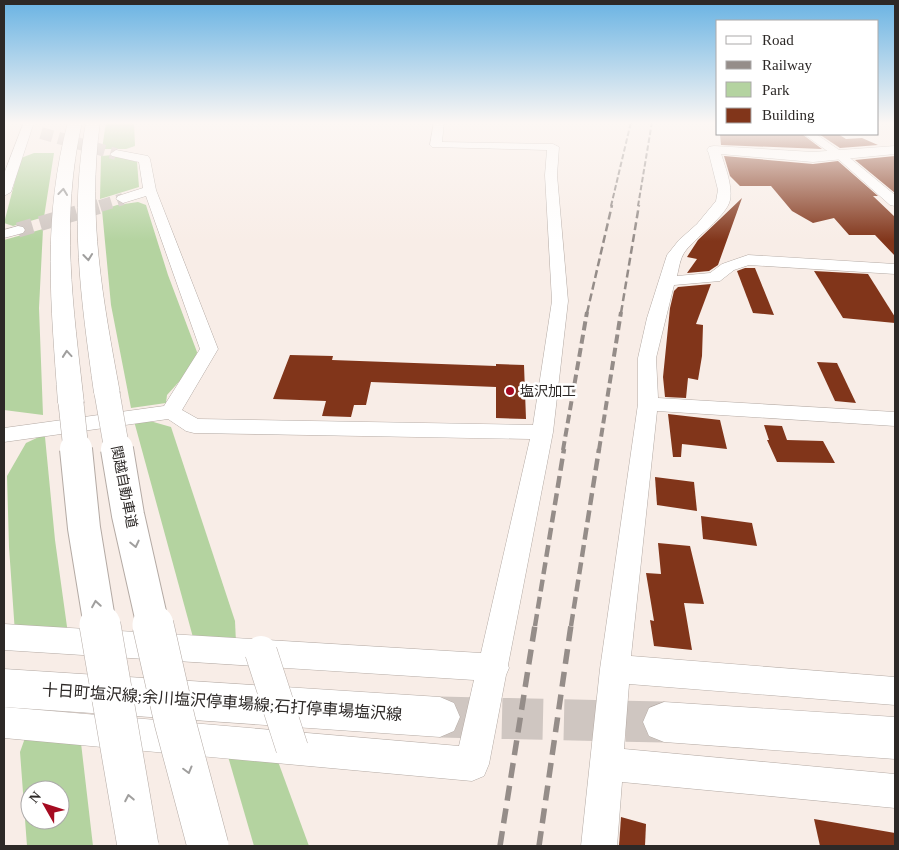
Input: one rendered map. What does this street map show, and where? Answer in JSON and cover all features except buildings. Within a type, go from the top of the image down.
[{"type":"main road","points":[[67,162],[62,195],[60,242],[62,306],[84,528],[138,846]]},
{"type":"main road","name":"関越自動車道","points":[[89,162],[85,193],[86,239],[93,305],[107,393],[135,544],[175,722],[208,846]]},
{"type":"main road","name":"十日町塩沢線;余川塩沢停車場線;石打停車場塩沢線","points":[[4,688],[440,717]]},
{"type":"main road","points":[[664,722],[895,738]]},
{"type":"street","points":[[4,192],[16,162]]},
{"type":"street","points":[[144,162],[150,190],[209,349],[171,412]]},
{"type":"street","points":[[4,723],[472,764],[494,668],[542,432],[560,301],[551,174],[552,162]]},
{"type":"street","points":[[599,846],[615,669],[648,404],[647,358],[656,318],[675,255],[723,202],[724,190],[717,162]]},
{"type":"street","points":[[848,162],[895,202]]},
{"type":"street","points":[[123,198],[150,190]]},
{"type":"street","points":[[667,281],[714,278],[728,267],[748,260],[895,269]]},
{"type":"street","points":[[648,404],[895,419]]},
{"type":"street","points":[[4,435],[171,412],[194,426],[542,432]]},
{"type":"street","points":[[4,636],[494,668]]},
{"type":"street","points":[[262,652],[292,748]]},
{"type":"street","points":[[615,669],[895,691]]},
{"type":"street","points":[[607,764],[895,791]]},
{"type":"green space","points":[[20,162],[53,162],[44,217],[13,226],[4,223]]},
{"type":"green space","points":[[101,162],[137,162],[139,187],[100,199]]},
{"type":"green space","points":[[138,202],[146,205],[168,275],[197,352],[195,364],[167,395],[166,403],[131,408],[111,305],[102,210],[117,205]]},
{"type":"green space","points":[[43,229],[39,308],[43,415],[4,410],[4,240]]},
{"type":"green space","points":[[134,421],[150,421],[171,427],[235,621],[236,643],[194,641]]},
{"type":"green space","points":[[43,435],[45,437],[55,540],[68,634],[15,633],[9,547],[7,476],[26,443]]},
{"type":"green space","points":[[25,738],[81,743],[93,846],[27,846],[26,830],[70,830],[70,780],[22,780],[20,752]]},
{"type":"green space","points":[[227,753],[276,756],[309,846],[254,846]]},
{"type":"tunnel","points":[[100,206],[123,199]]},
{"type":"tunnel","points":[[18,230],[104,205]]},
{"type":"tunnel","points":[[440,717],[664,722]]},
{"type":"railway","points":[[611,206],[622,162]]},
{"type":"railway","points":[[638,206],[645,162]]},
{"type":"railway","points":[[587,313],[612,205]]},
{"type":"railway","points":[[621,313],[639,205]]},
{"type":"railway","points":[[563,450],[587,312]]},
{"type":"railway","points":[[599,450],[621,312]]},
{"type":"railway","points":[[535,626],[564,449]]},
{"type":"railway","points":[[571,626],[599,449]]},
{"type":"railway","points":[[500,846],[535,625]]},
{"type":"railway","points":[[539,846],[571,625]]},
{"type":"place","name":"塩沢加工","points":[[510,391]]}]
